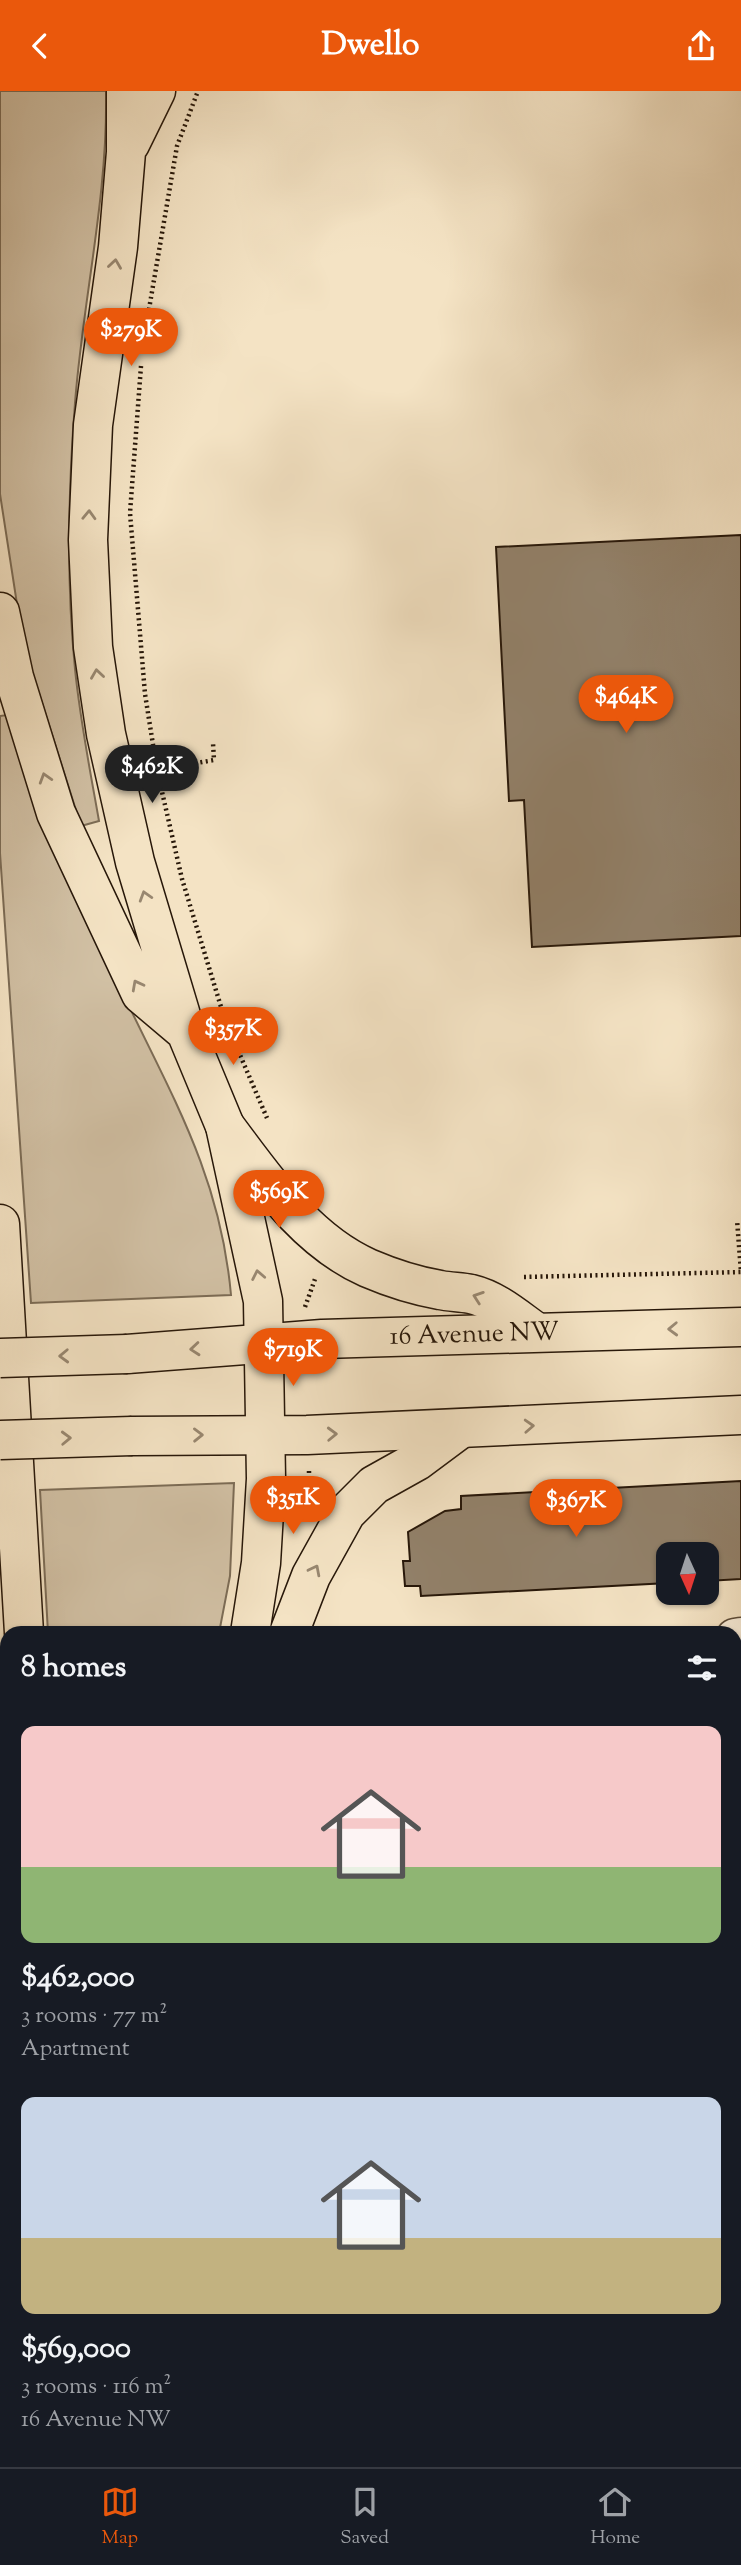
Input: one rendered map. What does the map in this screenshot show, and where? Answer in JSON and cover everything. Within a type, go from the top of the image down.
[{"type":"main road","points":[[126,91],[126,152],[118,247],[93,425],[88,540],[93,647],[106,734],[135,862],[186,1032],[225,1126],[262,1301],[266,1479],[261,1563],[251,1626]]},
{"type":"main road","points":[[126,152],[156,91]]},
{"type":"main road","points":[[0,612],[14,677],[55,813],[141,994],[186,1032]]},
{"type":"main road","points":[[225,1126],[302,1222],[334,1248],[368,1268],[437,1290],[472,1294],[500,1306],[536,1332]]},
{"type":"main road","points":[[0,1224],[24,1626]]},
{"type":"main road","name":"16 Avenue NW","points":[[0,1358],[127,1354],[263,1343],[741,1327]]},
{"type":"main road","points":[[0,1440],[307,1435],[741,1415]]},
{"type":"main road","points":[[292,1626],[311,1576],[346,1513],[374,1485],[418,1461],[460,1429]]},
{"type":"path","points":[[146,326],[177,146],[198,91]]},
{"type":"path","points":[[142,354],[130,513],[145,694],[157,771],[182,880],[225,1020],[267,1119]]},
{"type":"path","points":[[157,771],[214,760],[213,743]]},
{"type":"path","points":[[511,1277],[741,1272],[737,1220]]},
{"type":"shaded area","points":[[0,91],[106,91],[103,170],[79,364],[70,503],[69,569],[75,669],[99,821],[81,826],[23,643],[0,494]]},
{"type":"shaded area","points":[[7,715],[102,948],[173,1096],[204,1170],[225,1250],[231,1295],[31,1303],[0,853],[0,716]]},
{"type":"shaded area","points":[[234,1483],[230,1576],[220,1626],[48,1626],[40,1490]]},
{"type":"building","points":[[741,535],[741,936],[532,947],[524,800],[509,801],[496,547]]},
{"type":"building","points":[[741,1481],[741,1579],[719,1580],[719,1542],[656,1542],[656,1584],[421,1596],[420,1586],[405,1586],[403,1561],[410,1561],[408,1532],[445,1511],[461,1509],[461,1496]]}]
